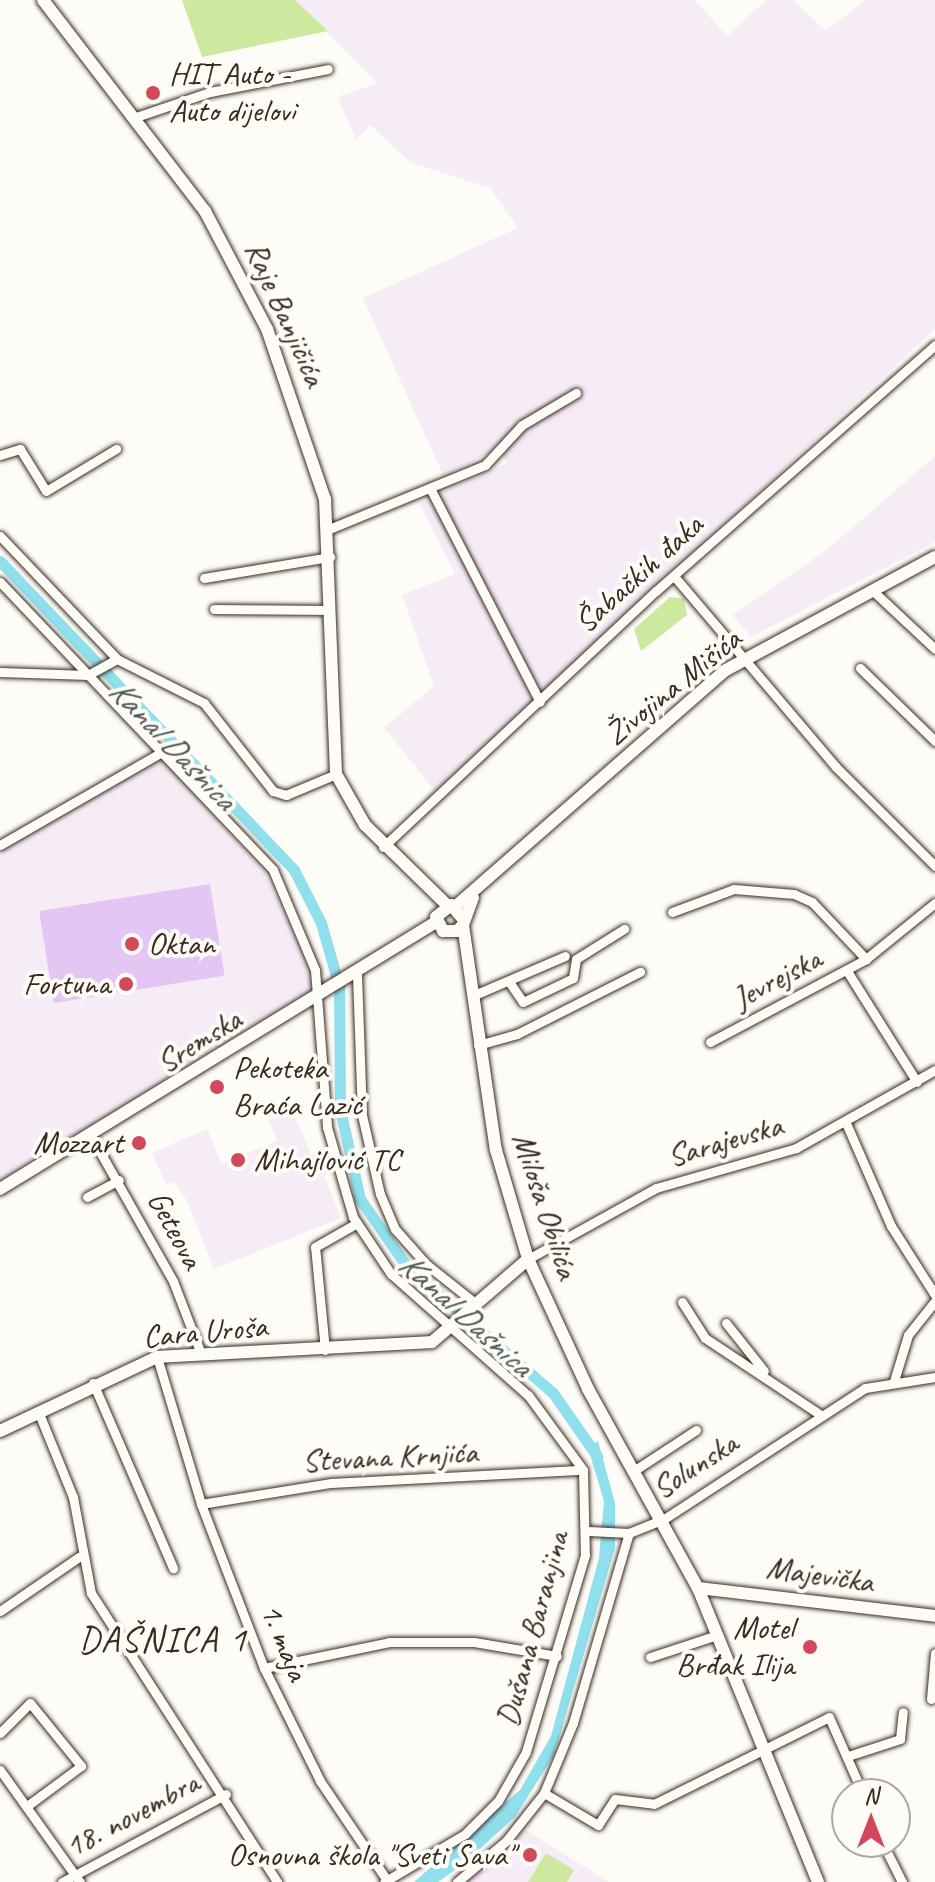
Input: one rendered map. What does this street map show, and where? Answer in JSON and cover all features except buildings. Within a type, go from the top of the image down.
[{"type":"main road","name":"Raje Banjičića","points":[[43,0],[205,211],[249,288],[316,456],[329,529],[336,774]]},
{"type":"main road","name":"Živojina Mišića","points":[[473,898],[744,658],[935,557]]},
{"type":"main road","points":[[336,774],[383,847],[430,895],[451,905],[463,923],[441,926]]},
{"type":"main road","points":[[430,895],[441,926],[462,940]]},
{"type":"main road","points":[[441,926],[451,905],[473,898]]},
{"type":"main road","name":"Miloša Obilića","points":[[473,898],[463,923],[462,940],[496,1150],[528,1259],[588,1389],[664,1519],[698,1588],[818,1882]]},
{"type":"main road","name":"Sremska","points":[[0,1189],[353,977],[421,931],[441,926]]},
{"type":"main road","name":"Cara Uroša","points":[[0,1431],[93,1383],[157,1357],[413,1346],[451,1329],[474,1304],[528,1259]]},
{"type":"main road","name":"Majevička","points":[[698,1588],[935,1616]]},
{"type":"street","points":[[133,118],[210,92],[328,69]]},
{"type":"street","name":"Šabačkih đaka","points":[[383,847],[674,576],[935,345]]},
{"type":"street","points":[[329,529],[431,490],[485,465],[522,425],[576,393]]},
{"type":"street","points":[[0,455],[20,449],[46,491],[116,449]]},
{"type":"street","points":[[431,490],[540,702]]},
{"type":"street","points":[[0,536],[114,661],[204,703],[273,791],[286,795],[336,774]]},
{"type":"street","points":[[204,578],[330,557]]},
{"type":"street","points":[[674,576],[836,767],[935,866]]},
{"type":"street","points":[[0,582],[92,672],[273,870],[307,945],[317,999],[333,1159],[357,1223],[391,1274],[528,1395],[583,1470]]},
{"type":"street","points":[[872,590],[935,649]]},
{"type":"street","points":[[214,609],[329,610]]},
{"type":"street","points":[[0,672],[92,672],[114,661]]},
{"type":"street","points":[[860,668],[935,741]]},
{"type":"street","points":[[0,845],[162,752]]},
{"type":"street","name":"Jevrejska","points":[[672,912],[734,889],[794,894],[812,902],[866,959]]},
{"type":"street","name":"Jevrejska","points":[[710,1042],[847,971],[935,903]]},
{"type":"street","points":[[510,983],[523,1002],[573,978],[576,959],[624,929]]},
{"type":"street","points":[[472,996],[510,983],[565,956]]},
{"type":"street","points":[[847,971],[917,1082]]},
{"type":"street","points":[[478,1045],[517,1034],[640,972]]},
{"type":"street","points":[[353,977],[362,1115],[380,1194],[395,1229],[426,1264],[474,1304]]},
{"type":"street","name":"Sarajevska","points":[[528,1259],[656,1188],[796,1148],[846,1123],[935,1070]]},
{"type":"street","points":[[846,1123],[891,1226],[935,1298],[908,1335],[894,1381]]},
{"type":"street","name":"Geteova","points":[[91,1136],[119,1180],[173,1281],[201,1354]]},
{"type":"street","points":[[87,1197],[119,1180]]},
{"type":"street","points":[[325,1350],[315,1247],[357,1223]]},
{"type":"street","points":[[682,1302],[705,1338],[764,1371],[821,1415]]},
{"type":"street","points":[[726,1323],[764,1371]]},
{"type":"street","name":"1. maja","points":[[157,1357],[201,1504],[264,1668],[320,1781],[387,1881]]},
{"type":"street","name":"Solunska","points":[[591,1531],[625,1533],[664,1519],[821,1415],[894,1381],[935,1377]]},
{"type":"street","points":[[93,1383],[173,1568]]},
{"type":"street","points":[[38,1411],[73,1497],[79,1557],[108,1621],[226,1794],[277,1882]]},
{"type":"street","points":[[635,1470],[696,1430]]},
{"type":"street","name":"Stevana Krnjića","points":[[201,1504],[331,1483],[583,1470]]},
{"type":"street","name":"Dušana Baranjina","points":[[387,1881],[465,1834],[498,1801],[526,1752],[557,1656],[591,1531],[583,1470]]},
{"type":"street","points":[[457,1882],[506,1841],[544,1793],[573,1723],[625,1533]]},
{"type":"street","points":[[0,1611],[79,1557]]},
{"type":"street","points":[[650,1657],[717,1635]]},
{"type":"street","points":[[264,1668],[346,1647],[431,1640],[557,1656]]},
{"type":"street","points":[[931,1699],[935,1653]]},
{"type":"street","points":[[0,1733],[30,1703],[81,1766],[27,1806]]},
{"type":"street","points":[[848,1756],[900,1739],[903,1712]]},
{"type":"street","points":[[544,1793],[598,1825],[615,1799],[654,1804],[763,1745],[829,1717],[857,1778]]},
{"type":"street","points":[[0,1770],[77,1878]]},
{"type":"street","name":"18. novembra","points":[[62,1882],[77,1878],[226,1794]]},
{"type":"street","points":[[890,1858],[902,1882]]},
{"type":"shaded area","points":[[295,0],[695,0],[727,36],[766,0],[793,0],[826,31],[866,0],[935,0],[935,329],[435,791],[384,728],[434,686],[402,595],[455,574],[419,503],[507,463],[499,449],[443,475],[363,298],[518,228],[490,188],[411,163],[370,125],[356,140],[338,97],[377,83]]},
{"type":"shaded area","points":[[935,456],[935,542],[751,637],[733,615],[828,549]]},
{"type":"shaded area","points":[[162,758],[264,871],[310,968],[312,990],[0,1180],[0,850]]},
{"type":"shaded area","points":[[293,1111],[311,1154],[325,1156],[331,1172],[324,1176],[341,1218],[214,1269],[186,1199],[174,1182],[166,1185],[152,1153],[207,1129],[222,1163],[277,1141],[269,1120]]},
{"type":"shaded area","name":"Osnovna škola \"Sveti Sava\"","points":[[524,1829],[609,1882],[464,1882]]},
{"type":"green space","points":[[182,0],[295,0],[328,31],[202,57]]},
{"type":"green space","points":[[670,597],[684,599],[687,615],[641,651],[634,629]]},
{"type":"green space","points":[[546,1853],[574,1870],[567,1882],[528,1882]]},
{"type":"water","points":[[598,1441],[615,1503],[615,1548],[554,1755],[515,1817],[462,1865],[438,1882],[414,1882],[520,1790],[551,1736],[599,1558],[604,1501],[588,1448]]},
{"type":"waterway","name":"Kanal Dašnica","points":[[0,561],[294,870],[321,923],[339,986],[340,1109],[360,1199],[407,1267],[553,1393],[597,1456]]},
{"type":"place","name":"HIT Auto - Auto dijelovi","points":[[153,93]]},
{"type":"place","name":"Oktan","points":[[132,944]]},
{"type":"place","name":"Fortuna","points":[[126,984]]},
{"type":"place","name":"Pekoteka Braća Lazić","points":[[217,1087]]},
{"type":"place","name":"Mozzart","points":[[139,1143]]},
{"type":"place","name":"Mihajlović TC","points":[[238,1160]]},
{"type":"place","name":"Motel Brđak Ilija","points":[[810,1647]]},
{"type":"place","name":"Osnovna škola \"Sveti Sava\"","points":[[530,1855]]},
{"type":"district","name":"DAŠNICA 1","points":[[163,1640]]}]
